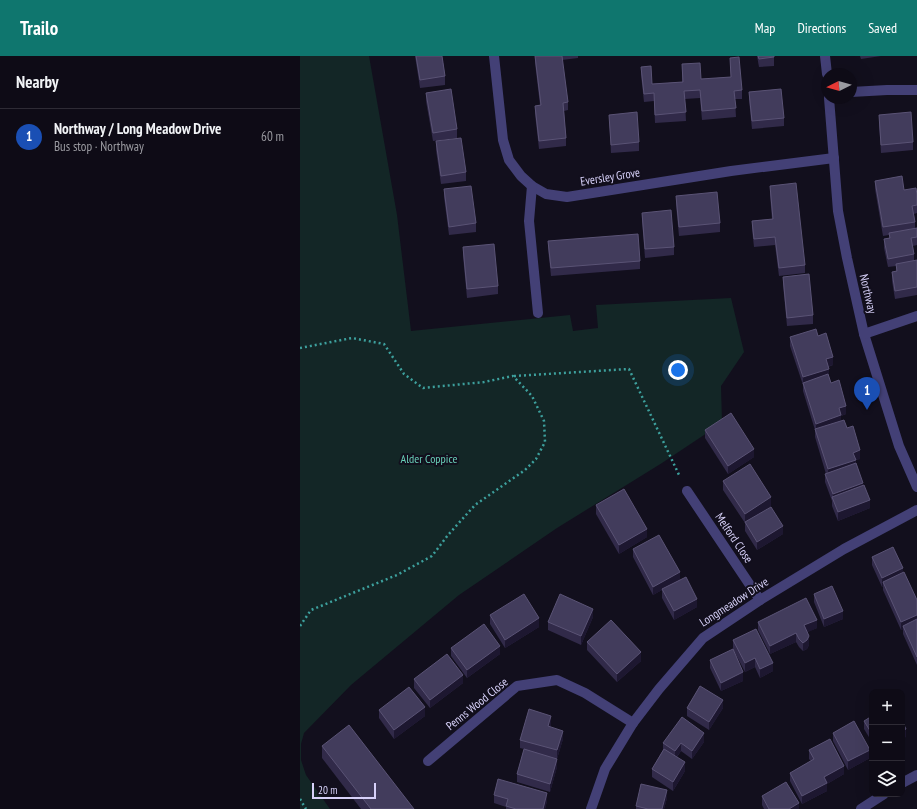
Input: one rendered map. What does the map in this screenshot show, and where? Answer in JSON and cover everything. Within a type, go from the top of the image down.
[{"type":"street","name":"Eversley Grove","points":[[494,56],[503,140],[509,160],[521,176],[532,186],[546,194],[567,197],[724,172],[834,158]]},
{"type":"street","points":[[825,56],[826,68]]},
{"type":"street","points":[[857,92],[917,90]]},
{"type":"street","name":"Northway","points":[[830,104],[838,211],[864,334],[899,446],[917,487]]},
{"type":"street","points":[[532,186],[529,221],[538,313]]},
{"type":"street","points":[[864,334],[917,316]]},
{"type":"street","name":"Melford Close","points":[[687,491],[760,600]]},
{"type":"street","name":"Longmeadow Drive","points":[[591,809],[605,769],[633,723],[659,689],[703,638],[760,600],[844,549],[917,510]]},
{"type":"street","name":"Penns Wood Close","points":[[428,761],[517,686],[557,680],[585,693],[633,723]]},
{"type":"street","points":[[905,781],[917,774]]},
{"type":"street","points":[[861,809],[879,797]]},
{"type":"path","points":[[300,348],[352,338],[384,344],[404,374],[423,388],[484,382],[513,376],[629,369],[687,491]]},
{"type":"path","points":[[300,626],[311,610],[397,575],[432,556],[448,535],[475,505],[525,470],[536,459],[545,442],[544,421],[532,396],[513,376]]},
{"type":"path","points":[[300,798],[306,809]]},
{"type":"green space","name":"Alder Coppice","points":[[300,56],[369,56],[397,215],[411,331],[570,315],[573,331],[598,328],[596,305],[731,298],[744,352],[721,386],[722,423],[662,463],[557,528],[459,595],[351,685],[304,733],[301,744],[301,760],[306,775],[330,809],[300,809]]},
{"type":"building","points":[[416,56],[442,56],[445,76],[420,80]]},
{"type":"building","points":[[535,56],[562,56],[568,102],[563,103],[566,138],[539,141],[535,106],[541,105]]},
{"type":"building","points":[[758,56],[774,56],[774,57],[759,59]]},
{"type":"building","points":[[739,57],[742,90],[734,91],[736,108],[702,111],[700,90],[684,91],[686,112],[655,115],[654,93],[644,94],[641,67],[651,66],[652,84],[683,82],[682,64],[700,63],[701,79],[731,77],[730,58]]},
{"type":"building","points":[[451,89],[457,129],[433,133],[426,93]]},
{"type":"building","points":[[781,89],[784,118],[752,121],[749,92]]},
{"type":"building","points":[[637,112],[639,142],[611,145],[609,115]]},
{"type":"building","points":[[911,112],[913,142],[881,145],[879,115]]},
{"type":"building","points":[[461,138],[466,172],[441,176],[436,141]]},
{"type":"building","points":[[902,176],[904,190],[916,188],[917,205],[912,206],[915,222],[883,227],[875,181]]},
{"type":"building","points":[[796,183],[805,265],[779,268],[775,237],[754,239],[752,221],[773,219],[770,186]]},
{"type":"building","points":[[471,186],[476,223],[449,227],[444,189]]},
{"type":"building","points":[[717,192],[720,223],[679,227],[676,196]]},
{"type":"building","points":[[671,210],[674,247],[645,249],[642,213]]},
{"type":"building","points":[[917,228],[917,237],[911,238],[914,254],[888,259],[884,239],[890,238],[889,233]]},
{"type":"building","points":[[638,234],[640,261],[551,268],[548,241]]},
{"type":"building","points":[[494,244],[498,286],[467,289],[463,247]]},
{"type":"building","points":[[917,260],[917,287],[895,291],[892,272],[897,271],[896,264]]},
{"type":"building","points":[[809,274],[813,315],[787,318],[783,277]]},
{"type":"building","points":[[816,329],[818,336],[826,333],[833,357],[826,359],[829,369],[803,377],[790,337]]},
{"type":"building","points":[[828,374],[831,383],[839,380],[846,406],[839,408],[841,415],[816,424],[803,383]]},
{"type":"building","points":[[731,413],[754,449],[728,466],[705,430]]},
{"type":"building","points":[[844,420],[847,428],[853,426],[860,450],[853,453],[856,460],[828,469],[815,429]]},
{"type":"building","points":[[856,463],[863,483],[833,494],[825,474]]},
{"type":"building","points":[[750,464],[771,497],[745,514],[723,481]]},
{"type":"building","points":[[864,485],[870,500],[838,512],[832,497]]},
{"type":"building","points":[[624,489],[647,529],[619,545],[596,505]]},
{"type":"building","points":[[771,507],[783,526],[757,542],[745,522]]},
{"type":"building","points":[[659,535],[680,572],[653,587],[633,549]]},
{"type":"building","points":[[893,547],[903,568],[882,578],[872,557]]},
{"type":"building","points":[[904,572],[917,600],[917,615],[901,622],[883,582]]},
{"type":"building","points":[[686,577],[697,599],[674,611],[662,589]]},
{"type":"building","points":[[832,586],[843,611],[824,619],[814,594]]},
{"type":"building","points":[[524,594],[539,618],[505,640],[490,615]]},
{"type":"building","points":[[560,594],[593,609],[581,636],[548,622]]},
{"type":"building","points":[[806,598],[817,620],[804,625],[809,636],[807,640],[803,643],[796,633],[770,646],[758,622]]},
{"type":"building","points":[[917,619],[917,657],[903,626]]},
{"type":"building","points":[[611,620],[641,652],[617,674],[587,642]]},
{"type":"building","points":[[484,624],[500,646],[467,670],[451,648]]},
{"type":"building","points":[[756,629],[773,663],[760,669],[755,658],[745,663],[733,640]]},
{"type":"building","points":[[733,649],[743,672],[721,683],[710,660]]},
{"type":"building","points":[[447,654],[463,675],[430,700],[414,679]]},
{"type":"building","points":[[700,686],[723,700],[709,722],[687,708]]},
{"type":"building","points":[[409,687],[425,707],[394,730],[379,710]]},
{"type":"building","points":[[529,709],[551,716],[548,726],[563,731],[557,750],[520,740]]},
{"type":"building","points":[[682,717],[704,733],[692,751],[681,743],[675,751],[663,743]]},
{"type":"building","points":[[869,718],[869,729],[864,721]]},
{"type":"building","points":[[854,721],[869,750],[848,761],[833,733]]},
{"type":"building","points":[[349,725],[414,809],[371,809],[322,746]]},
{"type":"building","points":[[830,739],[844,766],[824,777],[827,783],[802,796],[790,773],[814,759],[809,750]]},
{"type":"building","points":[[524,749],[557,759],[550,784],[517,774]]},
{"type":"building","points":[[664,749],[685,762],[673,782],[652,769]]},
{"type":"building","points":[[498,779],[547,793],[543,809],[516,809],[506,806],[508,799],[494,795]]},
{"type":"building","points":[[786,782],[799,803],[789,809],[769,809],[762,796]]},
{"type":"building","points":[[641,784],[667,790],[662,809],[648,809],[636,806]]},
{"type":"place","name":"Northway / Long Meadow Drive","points":[[867,410]]}]
